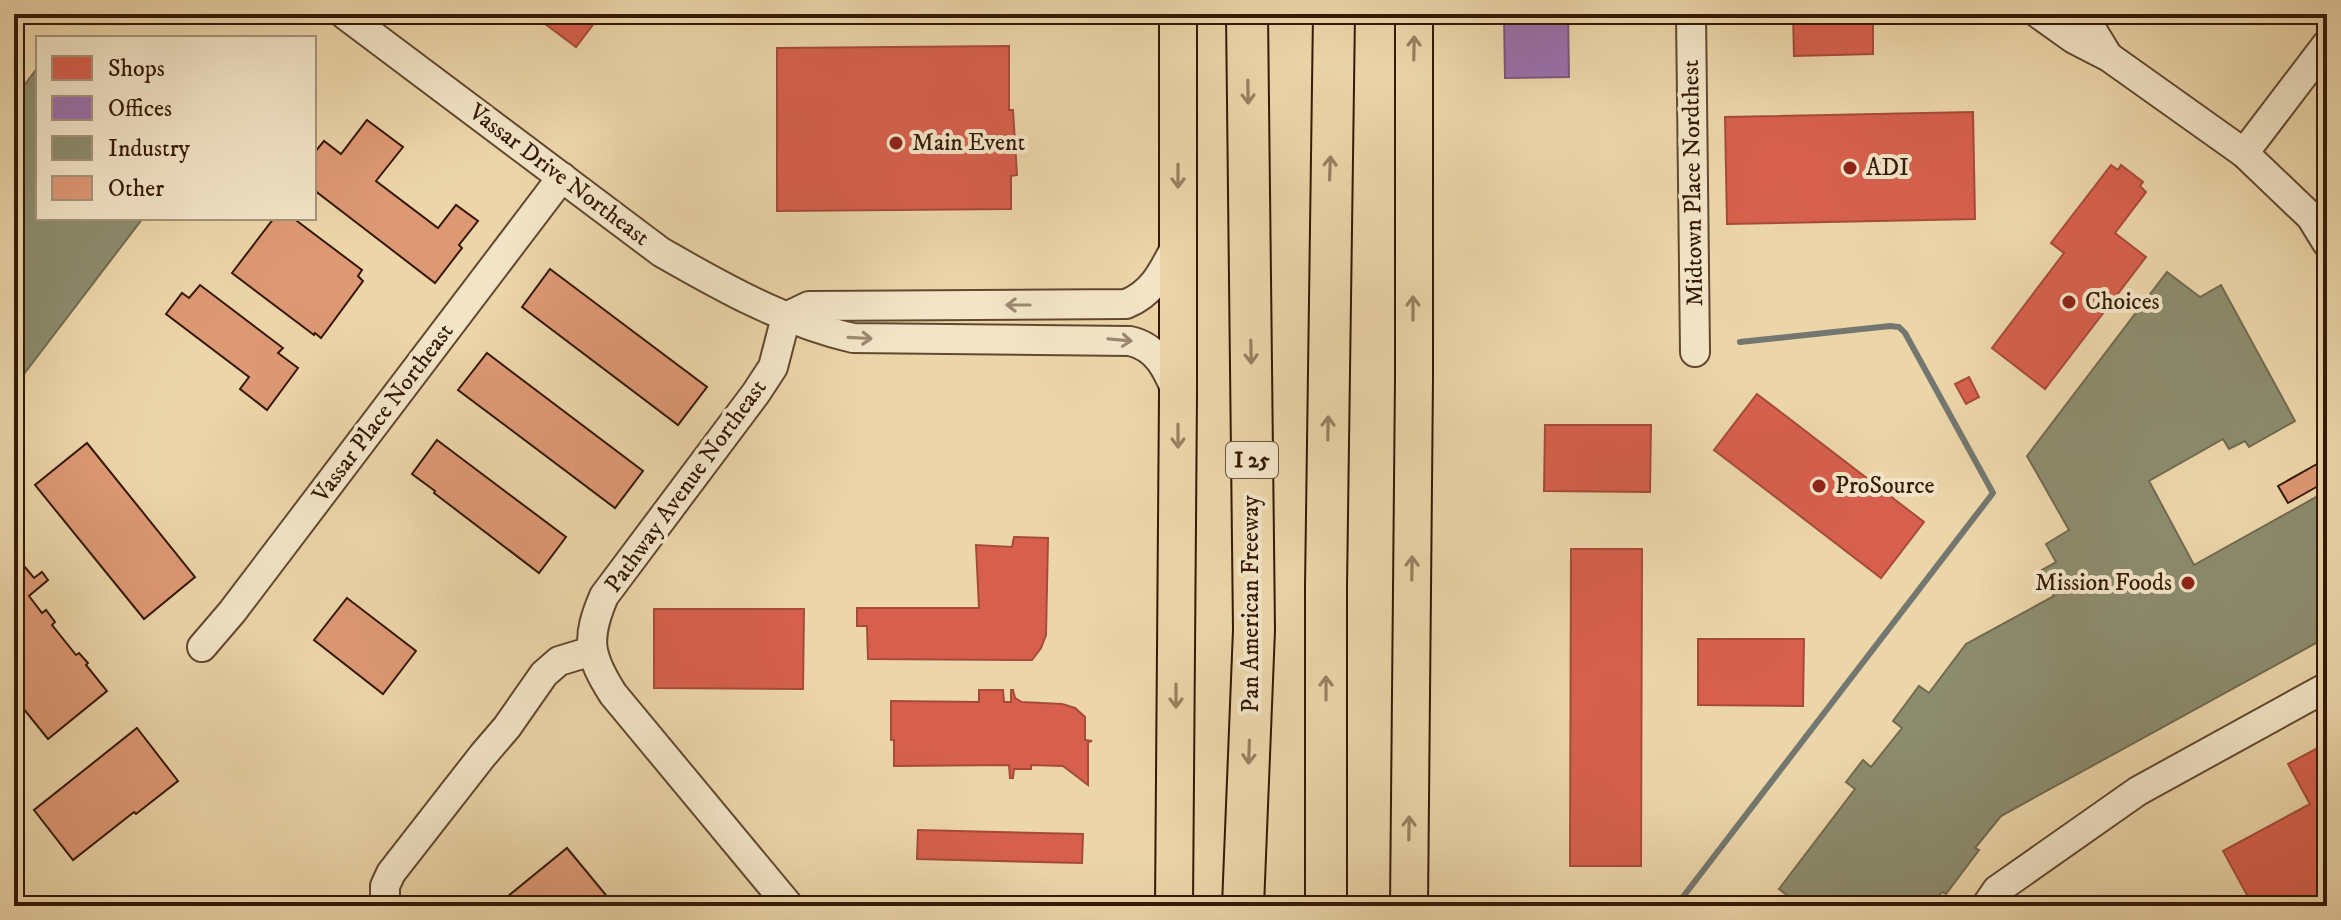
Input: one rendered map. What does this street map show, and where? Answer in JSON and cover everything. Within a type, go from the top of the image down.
[{"type":"highway","name":"Pan American Freeway","points":[[1243,906],[1254,630],[1247,14]]},
{"type":"highway","points":[[1326,906],[1326,587],[1335,19]]},
{"type":"main road","points":[[1174,906],[1178,14]]},
{"type":"main road","points":[[1409,906],[1414,14]]},
{"type":"street","name":"Vassar Drive Northeast","points":[[344,14],[661,252],[786,317],[822,331],[853,338],[1130,341],[1140,343],[1163,363],[1178,395]]},
{"type":"street","name":"Midtown Place Nordthest","points":[[1691,14],[1695,352]]},
{"type":"street","points":[[2039,14],[2074,39],[2109,57],[2244,153],[2311,217],[2327,243]]},
{"type":"street","points":[[2080,14],[2109,57]]},
{"type":"street","points":[[2244,153],[2327,44]]},
{"type":"street","name":"Vassar Place Northeast","points":[[202,647],[232,612],[562,177]]},
{"type":"street","points":[[786,317],[809,306],[1126,304],[1149,291],[1177,244]]},
{"type":"street","name":"Pathway Avenue Northeast","points":[[592,651],[592,624],[604,596],[773,367],[786,317]]},
{"type":"street","points":[[385,906],[385,886],[391,873],[507,727],[544,674],[559,661],[592,651],[600,674],[613,694],[789,906]]},
{"type":"street","points":[[1986,906],[1997,890],[2138,791],[2327,687]]},
{"type":"building: Shops","points":[[532,14],[601,14],[576,47]]},
{"type":"building: Shops","points":[[1793,14],[1873,14],[1873,54],[1794,56]]},
{"type":"building: Shops","name":"Main Event","points":[[1009,46],[1009,110],[1013,110],[1017,175],[1011,176],[1011,209],[777,211],[777,48]]},
{"type":"building: Shops","name":"ADI","points":[[1973,112],[1975,219],[1727,224],[1725,117]]},
{"type":"building: Shops","name":"Choices","points":[[2111,165],[2118,170],[2121,165],[2143,182],[2140,186],[2146,192],[2115,233],[2146,257],[2045,389],[1992,348],[2064,253],[2051,243]]},
{"type":"building: Shops","points":[[1969,377],[1979,397],[1966,404],[1955,384]]},
{"type":"building: Shops","name":"ProSource","points":[[1757,394],[1924,522],[1881,578],[1714,450]]},
{"type":"building: Shops","points":[[1545,425],[1651,425],[1650,492],[1544,491]]},
{"type":"building: Shops","points":[[1014,537],[1048,538],[1046,635],[1032,660],[868,659],[867,626],[857,626],[857,608],[979,608],[976,545],[1012,547]]},
{"type":"building: Shops","points":[[1571,549],[1642,549],[1641,866],[1570,866]]},
{"type":"building: Shops","points":[[654,609],[804,609],[803,689],[654,688]]},
{"type":"building: Shops","points":[[1698,639],[1804,639],[1803,706],[1698,705]]},
{"type":"building: Shops","points":[[979,690],[1003,690],[1004,702],[1011,702],[1013,690],[1015,698],[1022,702],[1062,704],[1075,708],[1085,717],[1085,740],[1092,741],[1088,742],[1088,785],[1063,766],[1031,765],[1031,769],[1014,769],[1013,778],[1010,778],[1009,765],[894,766],[891,701],[979,702]]},
{"type":"building: Shops","points":[[2327,743],[2327,906],[2253,906],[2223,851],[2310,804],[2288,764]]},
{"type":"building: Shops","points":[[918,830],[1083,834],[1082,863],[917,859]]},
{"type":"building: Offices","points":[[1504,14],[1568,14],[1569,77],[1505,78]]},
{"type":"building: Industry","points":[[36,70],[36,220],[141,220],[14,387],[14,99]]},
{"type":"building: Industry","name":"Mission Foods","points":[[2167,272],[2200,297],[2221,285],[2295,421],[2249,447],[2245,441],[2229,449],[2223,439],[2149,481],[2194,565],[2327,491],[2327,637],[2001,816],[1975,848],[1979,850],[1946,894],[1942,892],[1931,906],[1801,906],[1779,889],[1855,789],[1846,782],[1863,760],[1871,767],[1902,728],[1893,721],[1919,686],[1929,693],[1966,644],[2054,596],[2042,570],[2056,562],[2046,544],[2069,530],[2027,456]]},
{"type":"building: Other","points":[[367,120],[403,147],[376,181],[438,228],[456,205],[478,221],[435,283],[316,192],[316,151],[324,141],[341,154]]},
{"type":"building: Other","points":[[272,220],[296,220],[362,270],[358,276],[363,281],[321,338],[232,273]]},
{"type":"building: Other","points":[[550,269],[707,387],[678,425],[522,307]]},
{"type":"building: Other","points":[[200,285],[283,348],[278,353],[298,368],[267,410],[240,389],[249,377],[166,314],[182,293],[189,298]]},
{"type":"building: Other","points":[[487,353],[643,471],[615,508],[458,390]]},
{"type":"building: Other","points":[[437,440],[566,537],[539,573],[412,474]]},
{"type":"building: Other","points":[[87,443],[195,577],[144,619],[35,485]]},
{"type":"building: Other","points":[[2317,464],[2327,481],[2288,503],[2278,486]]},
{"type":"building: Other","points":[[14,554],[34,578],[42,572],[48,580],[29,596],[42,613],[46,610],[55,622],[52,625],[76,655],[79,653],[88,663],[86,665],[107,691],[48,739],[14,697]]},
{"type":"building: Other","points":[[347,598],[416,651],[383,694],[314,640]]},
{"type":"building: Other","points":[[137,728],[178,781],[73,860],[34,810]]},
{"type":"building: Other","points":[[567,848],[615,906],[506,906],[502,901]]},
{"type":"waterway","points":[[1676,906],[1993,493],[1899,327],[1740,342]]},
{"type":"place","name":"Main Event","points":[[896,143]]},
{"type":"place","name":"ADI","points":[[1850,168]]},
{"type":"place","name":"Choices","points":[[2069,302]]},
{"type":"place","name":"ProSource","points":[[1819,486]]},
{"type":"place","name":"Mission Foods","points":[[2188,583]]}]
